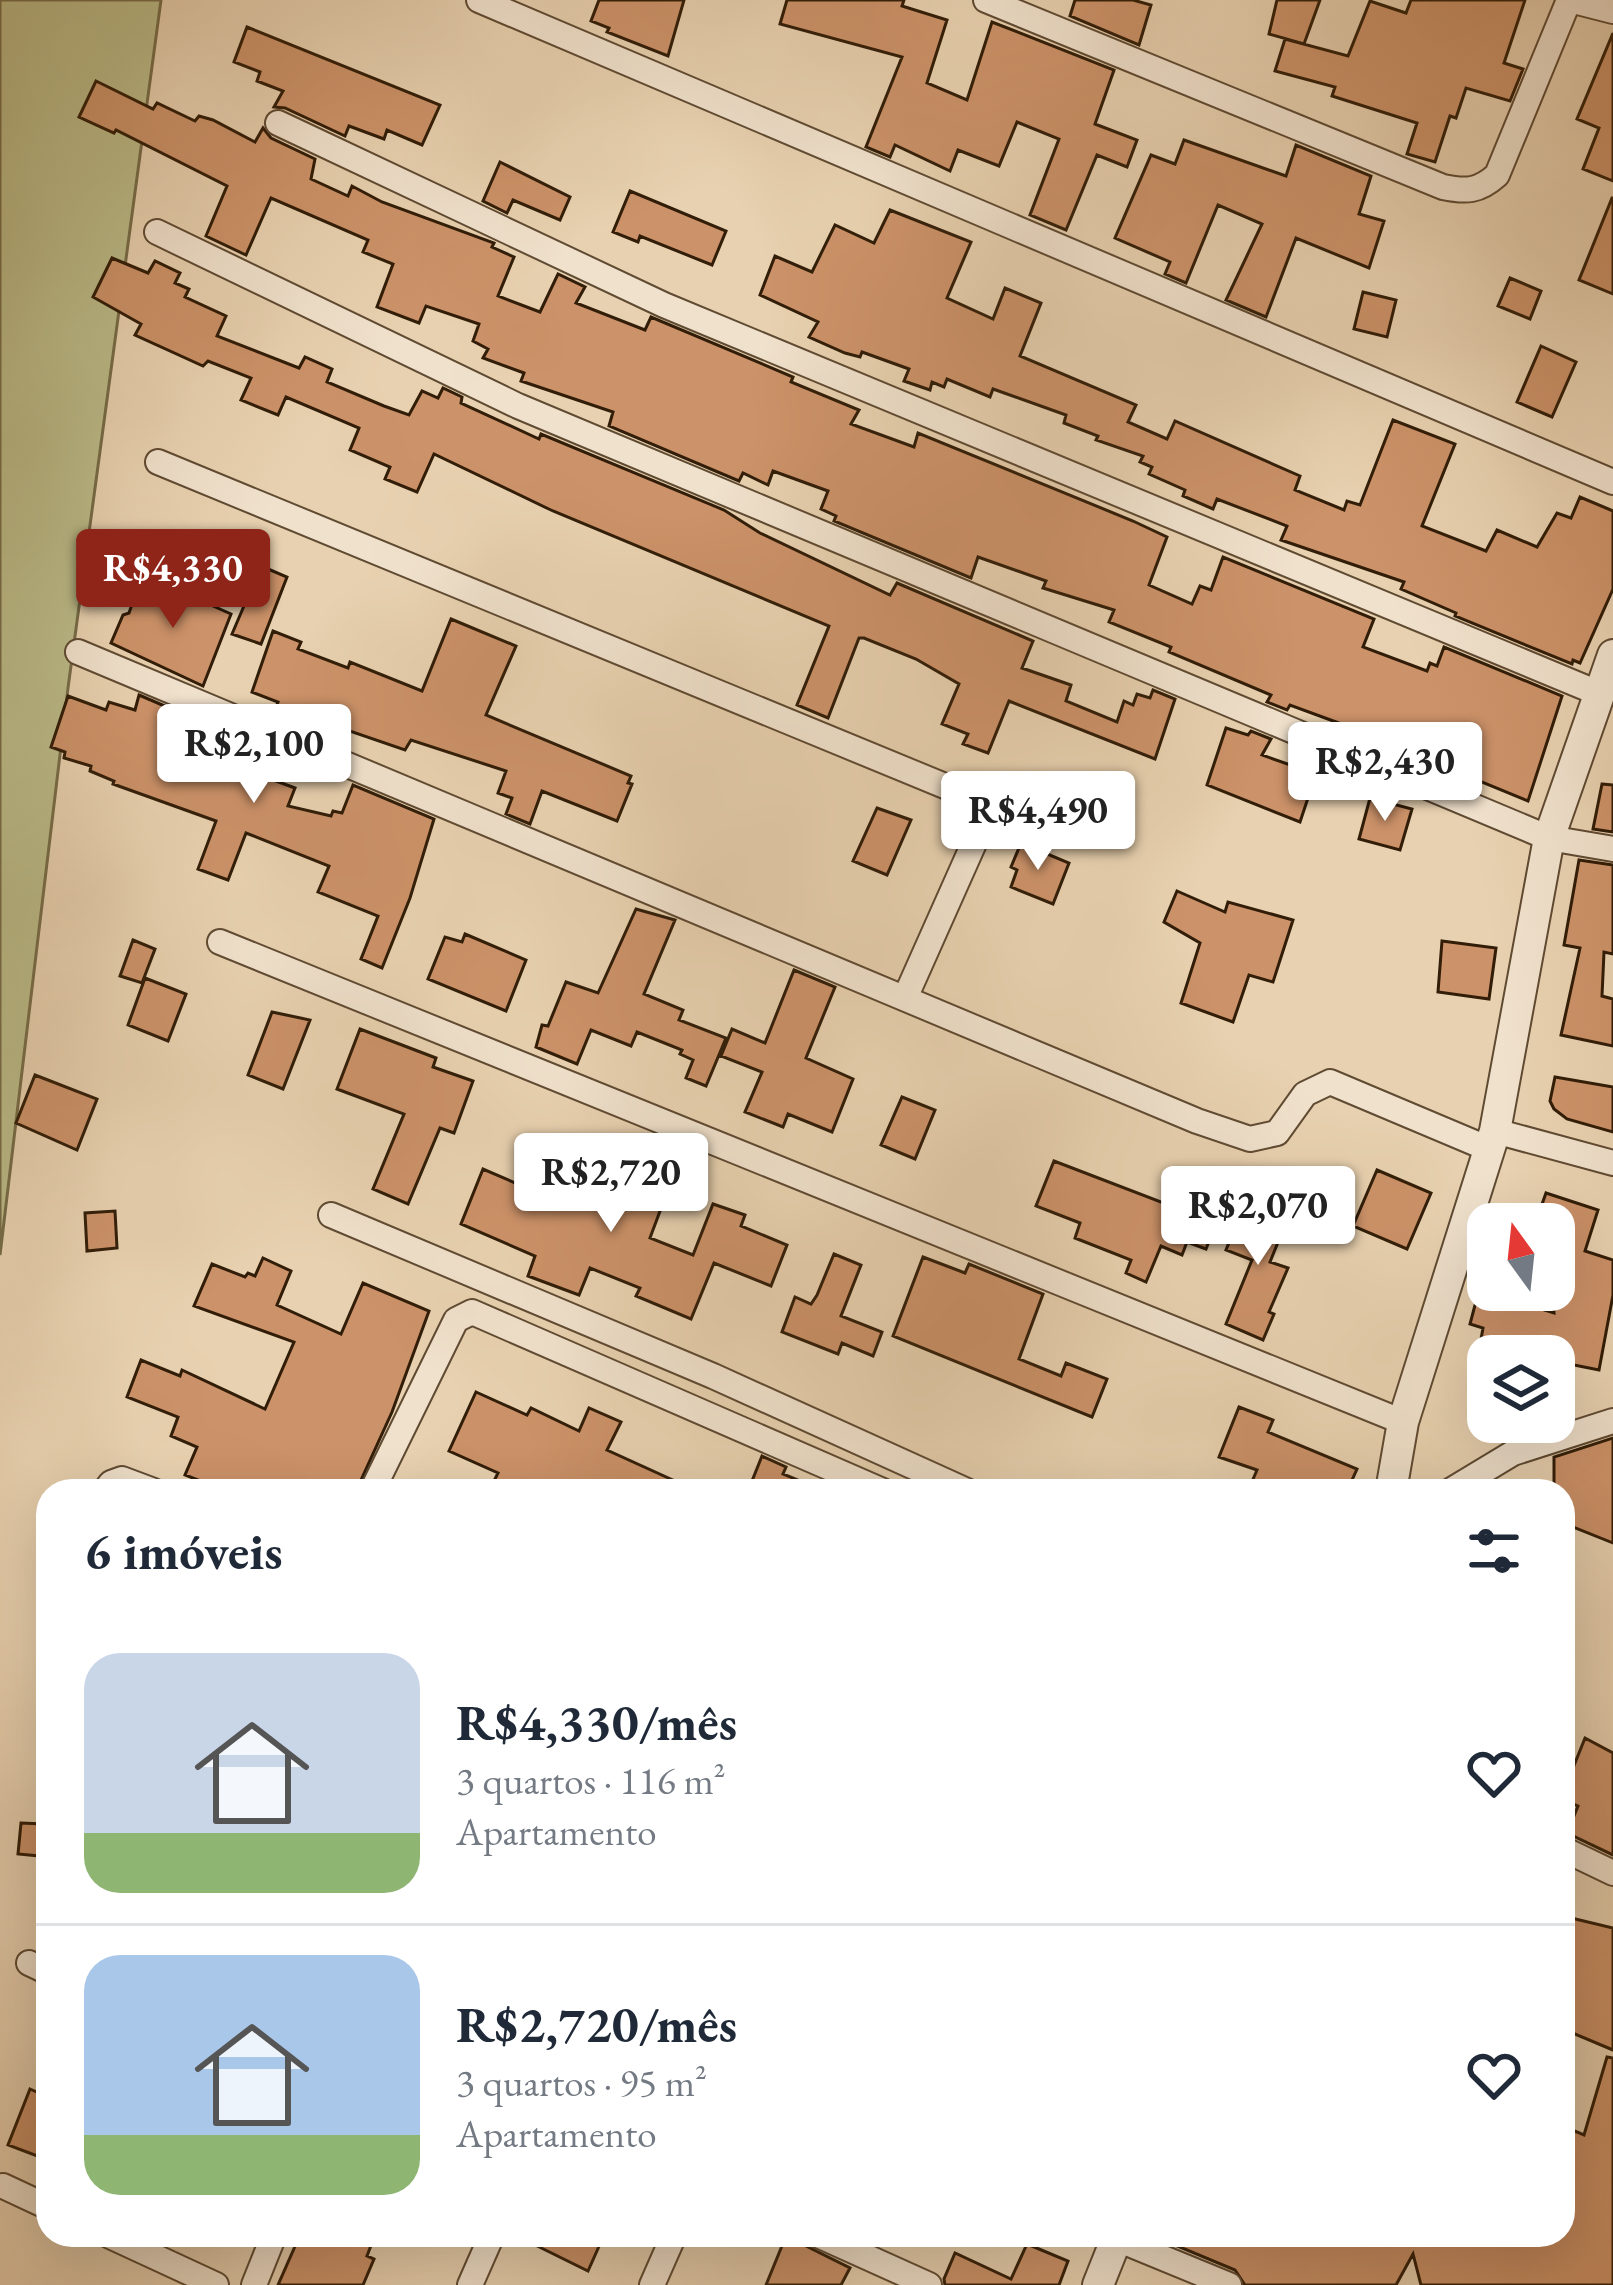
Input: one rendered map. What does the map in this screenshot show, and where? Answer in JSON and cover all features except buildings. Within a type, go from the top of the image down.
[{"type":"street","points":[[479,0],[1613,482]]},
{"type":"street","points":[[986,0],[1464,192],[1482,188],[1497,175],[1570,0],[1613,11]]},
{"type":"street","points":[[278,123],[664,305],[1598,693]]},
{"type":"street","points":[[157,232],[518,406],[1549,838],[1613,849]]},
{"type":"street","points":[[158,462],[991,805],[905,998]]},
{"type":"street","points":[[78,652],[1196,1121],[1250,1138],[1277,1132],[1305,1094],[1330,1082],[1492,1140],[1613,1163]]},
{"type":"street","points":[[1392,1479],[1403,1421],[1492,1140],[1549,838],[1613,655]]},
{"type":"street","points":[[220,942],[1403,1421]]},
{"type":"street","points":[[331,1215],[712,1376],[940,1479]]},
{"type":"street","points":[[377,1479],[456,1320],[472,1312],[823,1479]]},
{"type":"street","points":[[1470,1479],[1513,1453],[1613,1421]]},
{"type":"street","points":[[1575,1855],[1613,1874]]},
{"type":"street","points":[[3,2186],[36,2201]]},
{"type":"street","points":[[134,2247],[216,2285]]},
{"type":"street","points":[[254,2285],[269,2247]]},
{"type":"street","points":[[470,2285],[487,2247]]},
{"type":"street","points":[[652,2285],[669,2247]]},
{"type":"street","points":[[836,2247],[875,2274],[929,2285]]},
{"type":"street","points":[[1098,2285],[1114,2247]]},
{"type":"street","points":[[1141,2247],[1229,2285]]},
{"type":"green space","points":[[0,0],[161,0],[68,688],[0,1255]]}]
